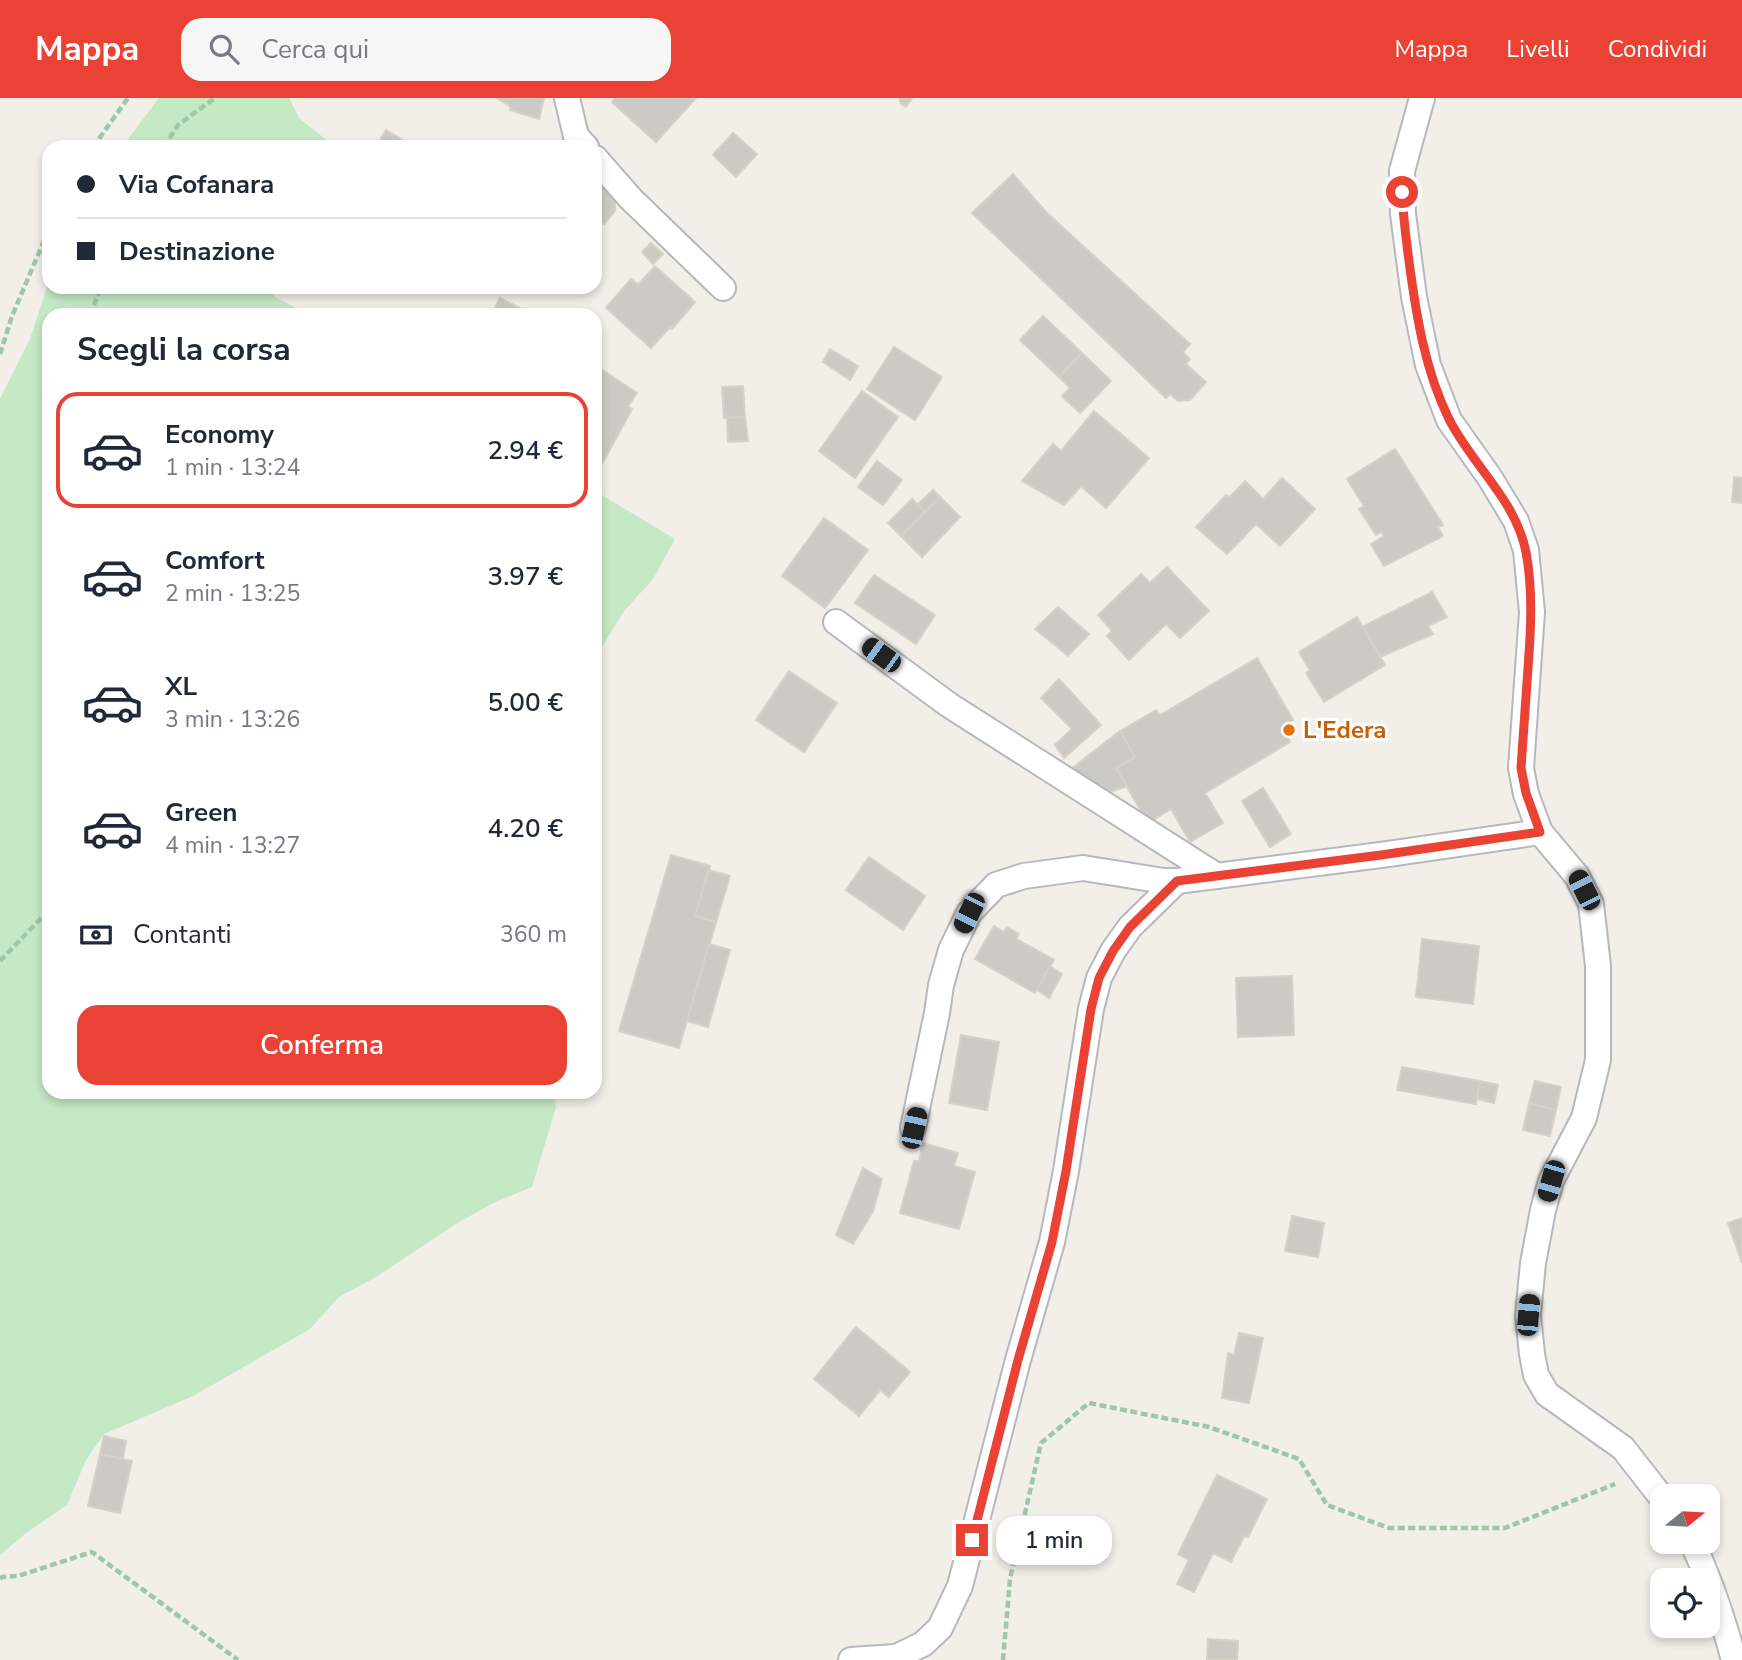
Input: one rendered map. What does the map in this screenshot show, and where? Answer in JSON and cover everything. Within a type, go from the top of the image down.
[{"type":"street","points":[[567,98],[576,136],[580,140]]},
{"type":"street","points":[[1422,98],[1402,171],[1403,214],[1414,297],[1428,365],[1450,420],[1516,521],[1526,550],[1532,612],[1521,768],[1526,793],[1540,832],[1577,876],[1591,904],[1598,965],[1598,1060],[1584,1118],[1551,1181],[1543,1210],[1533,1263],[1528,1315],[1532,1354],[1536,1375],[1547,1394],[1623,1448],[1651,1484]]},
{"type":"street","points":[[602,166],[631,199],[723,288]]},
{"type":"street","points":[[836,622],[949,705],[1217,876]]},
{"type":"street","points":[[914,1128],[941,985],[951,950],[969,913],[996,885],[1024,876],[1083,868],[1177,881],[1540,832]]},
{"type":"street","points":[[851,1660],[896,1657],[923,1644],[940,1628],[960,1586],[1018,1360],[1052,1242],[1091,1009],[1099,978],[1130,927],[1177,881]]},
{"type":"street","points":[[1698,1554],[1722,1618],[1734,1660]]},
{"type":"path","points":[[98,140],[128,98]]},
{"type":"path","points":[[168,140],[178,125],[215,98]]},
{"type":"path","points":[[0,354],[12,316],[42,245]]},
{"type":"path","points":[[0,961],[42,917]]},
{"type":"path","points":[[1003,1660],[1010,1579],[1041,1443],[1088,1403],[1209,1427],[1299,1459],[1326,1505],[1389,1528],[1505,1528],[1642,1473]]},
{"type":"path","points":[[0,1579],[18,1576],[92,1552],[238,1660]]},
{"type":"green space","points":[[159,98],[289,98],[299,118],[326,140],[127,140]]},
{"type":"green space","points":[[45,294],[274,294],[296,308],[42,308],[42,1099],[554,1099],[556,1107],[532,1187],[493,1203],[456,1224],[376,1277],[339,1297],[310,1329],[193,1396],[104,1434],[86,1460],[67,1505],[0,1555],[0,399],[30,339]]},
{"type":"green space","points":[[602,495],[675,539],[653,579],[624,611],[602,647]]},
{"type":"building","points":[[497,98],[544,98],[539,119],[510,110],[511,107]]},
{"type":"building","points":[[615,98],[696,98],[656,142],[612,102]]},
{"type":"building","points":[[899,98],[912,98],[906,107],[901,104]]},
{"type":"building","points":[[386,130],[402,140],[380,140]]},
{"type":"building","points":[[733,133],[757,154],[736,177],[713,155]]},
{"type":"building","points":[[1013,174],[1046,212],[1190,344],[1183,352],[1190,359],[1186,364],[1206,382],[1190,400],[1178,401],[1170,394],[1166,398],[972,213]]},
{"type":"building","points":[[602,180],[615,191],[615,211],[604,224]]},
{"type":"building","points":[[651,243],[663,254],[653,264],[642,252]]},
{"type":"building","points":[[655,266],[695,302],[651,348],[606,308],[631,279],[638,285]]},
{"type":"building","points":[[500,298],[520,308],[495,308]]},
{"type":"building","points":[[1043,316],[1082,353],[1059,377],[1020,340]]},
{"type":"building","points":[[894,347],[942,377],[915,420],[867,389]]},
{"type":"building","points":[[830,349],[858,366],[850,380],[823,362]]},
{"type":"building","points":[[1082,353],[1111,381],[1080,413],[1062,396],[1070,388],[1059,377]]},
{"type":"building","points":[[602,370],[637,393],[628,406],[632,409],[602,464]]},
{"type":"building","points":[[743,386],[745,417],[724,418],[722,387]]},
{"type":"building","points":[[862,391],[898,417],[855,478],[819,451]]},
{"type":"building","points":[[1094,411],[1149,458],[1106,508],[1081,486],[1064,505],[1022,481],[1053,444],[1061,451]]},
{"type":"building","points":[[745,417],[748,441],[728,442],[727,418]]},
{"type":"building","points":[[1395,449],[1443,525],[1438,527],[1443,536],[1384,566],[1371,544],[1384,536],[1381,532],[1376,535],[1359,509],[1364,506],[1347,479]]},
{"type":"building","points":[[877,461],[902,480],[883,505],[858,487]]},
{"type":"building","points":[[1734,477],[1742,478],[1742,503],[1732,502]]},
{"type":"building","points":[[1282,478],[1315,509],[1280,546],[1256,524],[1227,554],[1196,527],[1226,495],[1230,497],[1245,481],[1263,499]]},
{"type":"building","points":[[933,490],[940,497],[925,512],[917,505]]},
{"type":"building","points":[[940,497],[960,517],[922,557],[901,536]]},
{"type":"building","points":[[912,499],[925,512],[901,536],[888,523]]},
{"type":"building","points":[[824,518],[868,550],[825,608],[782,576]]},
{"type":"building","points":[[1167,567],[1209,611],[1180,638],[1166,624],[1129,660],[1107,636],[1112,631],[1098,615],[1141,574],[1150,583]]},
{"type":"building","points":[[874,575],[935,615],[916,644],[855,603]]},
{"type":"building","points":[[1432,592],[1447,617],[1428,626],[1433,634],[1380,657],[1362,627]]},
{"type":"building","points":[[1058,607],[1089,634],[1068,656],[1035,629]]},
{"type":"building","points":[[1357,617],[1385,665],[1324,702],[1306,673],[1310,670],[1299,652]]},
{"type":"building","points":[[1257,658],[1293,720],[1282,727],[1290,742],[1205,793],[1223,823],[1190,842],[1171,809],[1148,823],[1116,768],[1135,757],[1120,731],[1156,710],[1160,715]]},
{"type":"building","points":[[789,671],[837,703],[804,752],[756,720]]},
{"type":"building","points":[[1059,679],[1101,725],[1064,758],[1055,745],[1072,729],[1041,698]]},
{"type":"building","points":[[1120,731],[1135,757],[1116,768],[1127,786],[1100,796],[1067,772]]},
{"type":"building","points":[[1263,788],[1291,834],[1270,847],[1242,801]]},
{"type":"building","points":[[671,855],[710,866],[695,916],[716,922],[679,1048],[619,1031]]},
{"type":"building","points":[[869,857],[925,896],[903,930],[846,890]]},
{"type":"building","points":[[709,870],[730,876],[716,922],[695,916]]},
{"type":"building","points":[[994,926],[1004,932],[1007,927],[1019,934],[1016,939],[1054,960],[1035,993],[975,959]]},
{"type":"building","points":[[1422,939],[1479,946],[1473,1004],[1416,997]]},
{"type":"building","points":[[709,944],[730,950],[708,1027],[687,1021]]},
{"type":"building","points":[[1050,966],[1062,974],[1049,998],[1037,990]]},
{"type":"building","points":[[1292,976],[1294,1035],[1238,1037],[1236,978]]},
{"type":"building","points":[[961,1035],[999,1042],[987,1110],[949,1103]]},
{"type":"building","points":[[1402,1067],[1480,1081],[1476,1104],[1397,1090]]},
{"type":"building","points":[[1480,1081],[1498,1085],[1494,1103],[1477,1099]]},
{"type":"building","points":[[1535,1081],[1561,1087],[1556,1110],[1529,1103]]},
{"type":"building","points":[[1529,1103],[1556,1110],[1550,1136],[1523,1130]]},
{"type":"building","points":[[923,1143],[958,1153],[954,1166],[975,1172],[959,1229],[900,1213],[914,1161],[919,1161]]},
{"type":"building","points":[[863,1168],[882,1179],[873,1211],[853,1244],[836,1235]]},
{"type":"building","points":[[1292,1216],[1324,1223],[1318,1257],[1285,1251]]},
{"type":"building","points":[[1742,1218],[1742,1263],[1728,1223]]},
{"type":"building","points":[[856,1327],[910,1372],[889,1397],[880,1390],[859,1416],[814,1379]]},
{"type":"building","points":[[1239,1333],[1263,1338],[1249,1403],[1222,1398],[1228,1353],[1234,1355]]},
{"type":"building","points":[[104,1436],[126,1441],[123,1459],[100,1454]]},
{"type":"building","points":[[100,1454],[132,1461],[120,1513],[88,1506]]},
{"type":"building","points":[[1217,1475],[1267,1499],[1248,1537],[1244,1536],[1231,1562],[1213,1553],[1194,1592],[1177,1584],[1189,1560],[1178,1554]]},
{"type":"building","points":[[1208,1639],[1238,1641],[1237,1660],[1207,1660]]},
{"type":"place","name":"L'Edera","points":[[1289,730]]},
{"type":"route","points":[[972,1540],[1018,1360],[1052,1242],[1091,1009],[1099,978],[1130,927],[1177,881],[1540,832],[1526,793],[1521,768],[1532,612],[1526,550],[1516,521],[1450,420],[1428,365],[1414,297],[1402,192]]}]
